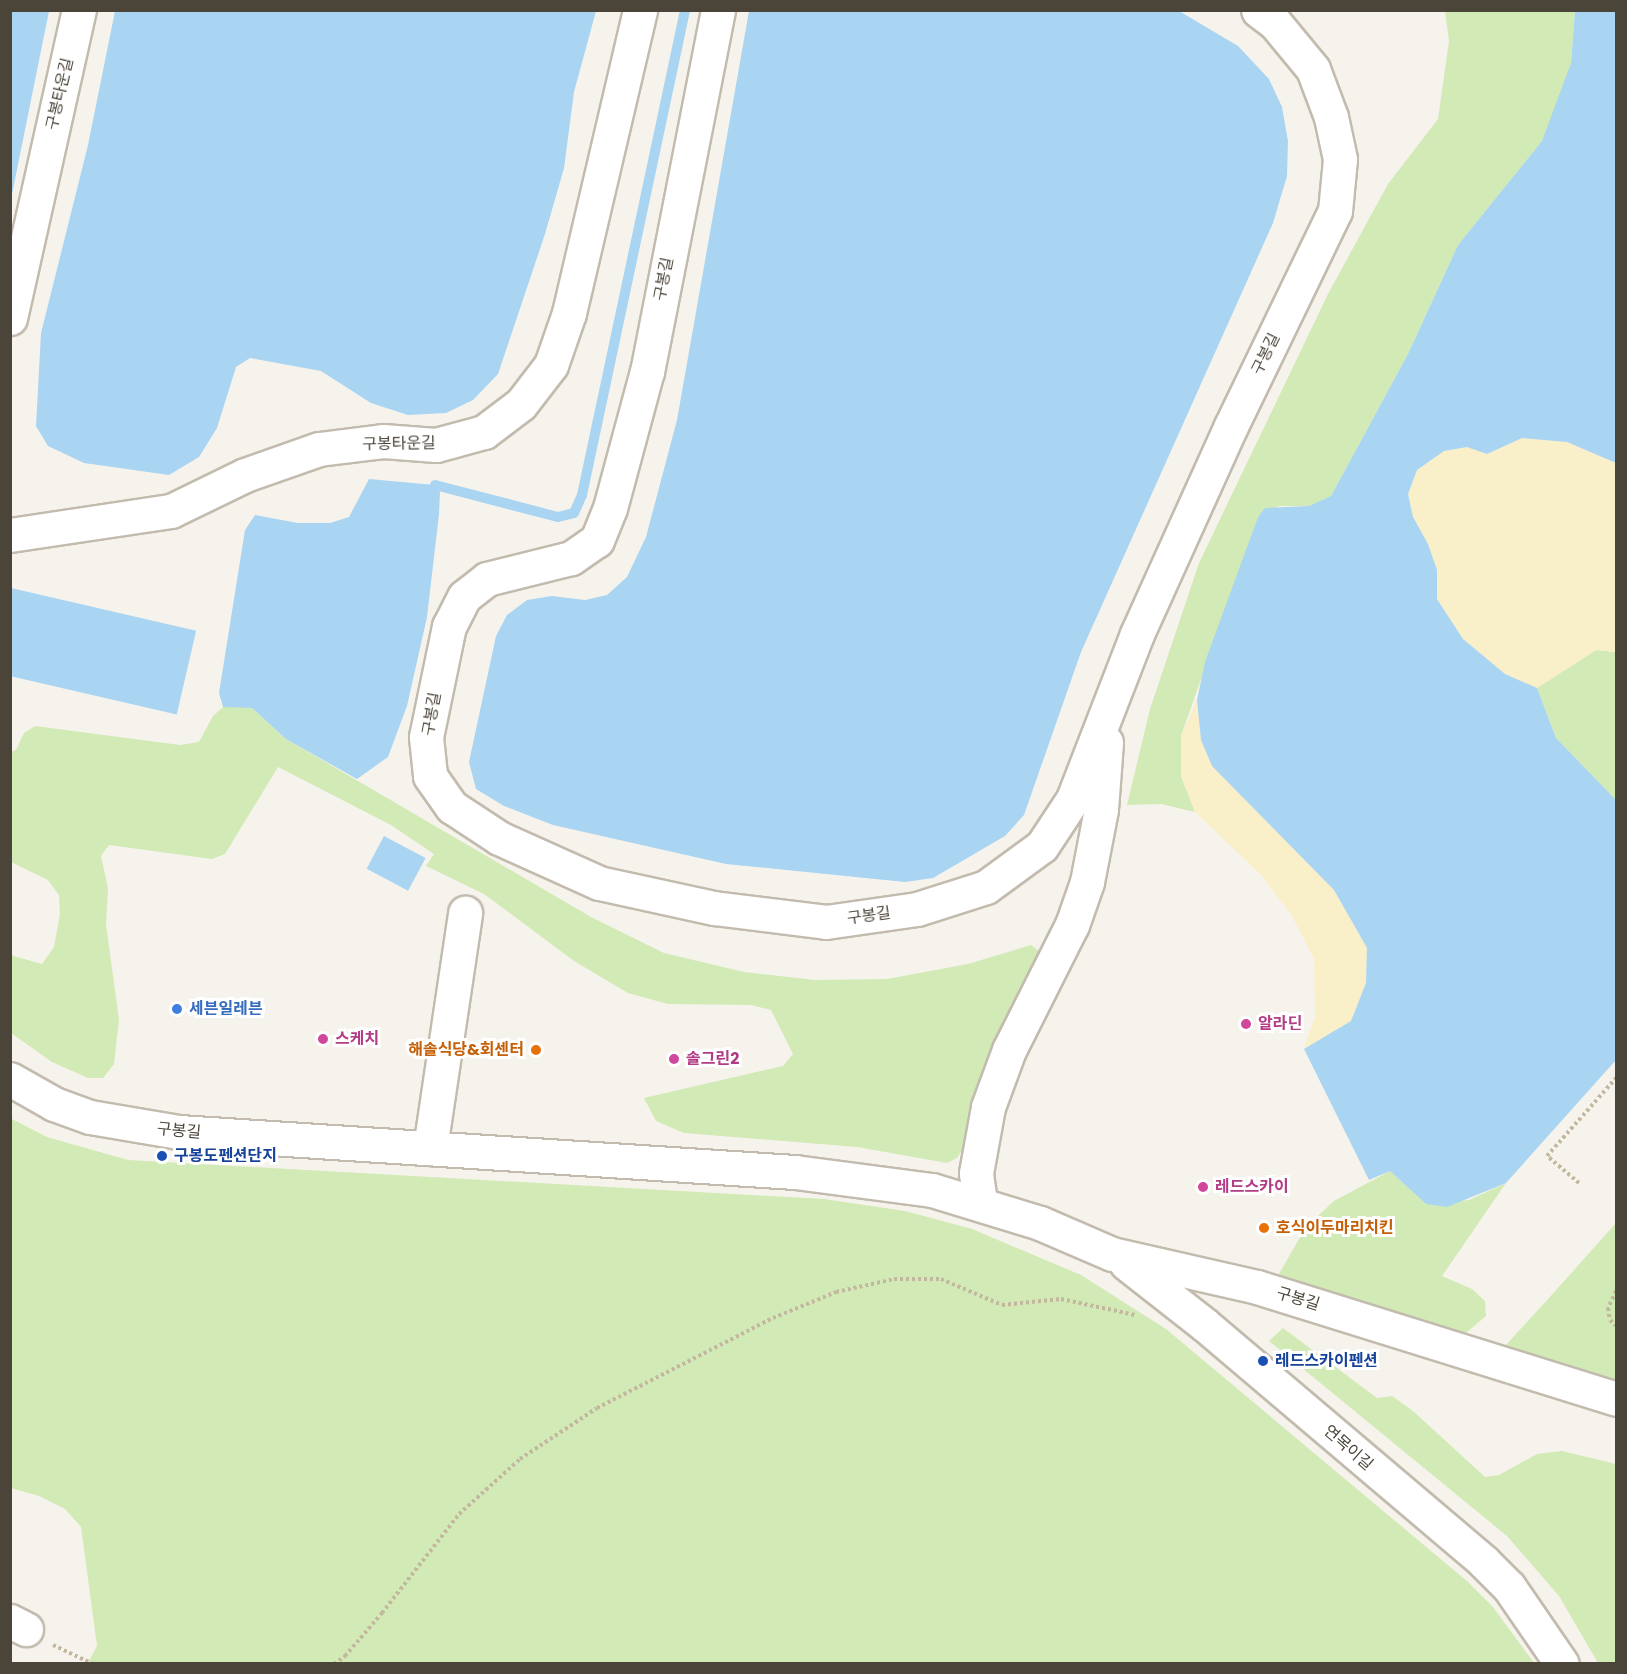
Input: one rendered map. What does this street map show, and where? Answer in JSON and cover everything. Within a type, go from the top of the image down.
[{"type":"street","name":"구봉타운길","points":[[10,318],[79,10]]},
{"type":"street","name":"구봉타운길","points":[[10,535],[171,511],[245,475],[319,449],[383,441],[436,445],[484,432],[521,404],[551,365],[569,313],[640,10]]},
{"type":"street","name":"구봉길","points":[[718,10],[646,371],[610,508],[597,540],[571,558],[487,579],[464,597],[449,626],[426,737],[430,776],[452,807],[498,838],[599,883],[714,908],[826,922],[917,909],[986,887],[1042,846],[1073,799],[1137,634],[1226,438],[1335,211],[1340,159],[1324,98],[1313,69],[1275,23],[1258,10]]},
{"type":"street","name":"구봉길","points":[[980,1202],[976,1173],[988,1107],[1009,1050],[1072,925],[1087,882],[1101,809],[1109,707]]},
{"type":"street","points":[[430,1148],[465,913]]},
{"type":"street","name":"구봉길","points":[[10,1078],[54,1104],[128,1126],[849,1177],[980,1202],[1112,1254],[1257,1287],[1617,1400]]},
{"type":"street","name":"연목이길","points":[[1112,1254],[1206,1325],[1484,1562],[1509,1587],[1562,1664]]},
{"type":"path","points":[[1579,1183],[1547,1156],[1617,1078]]},
{"type":"path","points":[[333,1664],[345,1656],[382,1613],[459,1514],[520,1460],[597,1408],[773,1318],[836,1292],[894,1279],[941,1279],[1002,1305],[1061,1299],[1119,1314],[1143,1316]]},
{"type":"path","points":[[1617,1291],[1608,1308],[1610,1320],[1617,1326]]},
{"type":"path","points":[[18,1625],[93,1664]]},
{"type":"green space","points":[[1445,11],[1575,11],[1571,63],[1556,108],[1542,141],[1458,245],[1408,354],[1331,496],[1309,506],[1279,506],[1258,517],[1181,736],[1181,776],[1195,812],[1161,804],[1127,805],[1150,709],[1199,563],[1328,294],[1388,184],[1438,119],[1449,41]]},
{"type":"green space","points":[[1596,650],[1616,652],[1616,800],[1556,738],[1537,688]]},
{"type":"green space","points":[[237,705],[252,708],[286,739],[591,917],[664,953],[744,972],[815,980],[887,979],[968,964],[1031,945],[1039,951],[1038,962],[966,1144],[957,1158],[947,1163],[857,1147],[684,1133],[656,1121],[644,1098],[783,1066],[793,1054],[771,1010],[751,1005],[668,1004],[628,993],[574,961],[484,894],[426,866],[434,854],[391,825],[278,767],[225,854],[212,859],[109,845],[101,856],[108,888],[106,924],[119,1020],[114,1064],[103,1078],[88,1078],[52,1062],[11,1033],[10,955],[42,964],[54,947],[60,914],[59,895],[48,880],[11,862],[11,752],[16,750],[24,733],[35,726],[180,745],[199,742],[213,716],[223,707]]},
{"type":"green space","points":[[10,1118],[47,1137],[128,1160],[824,1199],[905,1211],[972,1229],[1081,1275],[1166,1329],[1468,1582],[1493,1607],[1534,1663],[88,1663],[97,1646],[81,1527],[65,1509],[39,1496],[11,1488]]},
{"type":"green space","points":[[1390,1171],[1426,1204],[1469,1200],[1506,1183],[1442,1276],[1472,1289],[1485,1301],[1486,1316],[1466,1333],[1276,1279],[1306,1227],[1334,1201]]},
{"type":"green space","points":[[1616,1223],[1616,1387],[1504,1347],[1549,1298]]},
{"type":"green space","points":[[1283,1328],[1377,1398],[1392,1396],[1413,1411],[1485,1477],[1499,1475],[1537,1454],[1562,1451],[1616,1464],[1616,1663],[1598,1663],[1559,1596],[1507,1536],[1269,1341]]},
{"type":"sand","points":[[1522,438],[1567,442],[1616,463],[1616,652],[1596,650],[1537,688],[1505,674],[1463,639],[1437,599],[1437,570],[1413,517],[1408,494],[1417,470],[1444,451],[1467,447],[1488,454]]},
{"type":"sand","points":[[1197,700],[1201,740],[1212,766],[1334,890],[1367,948],[1366,983],[1351,1021],[1304,1049],[1315,1016],[1314,959],[1292,916],[1260,874],[1195,812],[1181,776],[1181,736]]},
{"type":"water","points":[[10,11],[49,11],[11,199]]},
{"type":"water","points":[[115,11],[596,11],[574,92],[564,168],[545,234],[498,374],[473,400],[446,413],[408,415],[371,403],[321,371],[250,358],[236,367],[217,428],[199,457],[169,475],[84,463],[48,446],[36,426],[41,333],[88,145]]},
{"type":"water","points":[[749,11],[1179,11],[1238,46],[1269,79],[1282,107],[1288,141],[1287,176],[1273,223],[1081,652],[1024,815],[1005,836],[933,878],[905,882],[726,864],[553,825],[504,806],[476,789],[469,762],[496,636],[507,615],[527,600],[552,596],[585,600],[607,595],[627,577],[646,537],[677,420]]},
{"type":"water","points":[[1575,11],[1616,11],[1616,463],[1567,442],[1522,438],[1487,454],[1467,447],[1444,451],[1417,470],[1408,494],[1413,517],[1428,544],[1437,570],[1437,599],[1463,639],[1505,674],[1537,688],[1556,738],[1616,800],[1616,1060],[1506,1183],[1447,1207],[1426,1204],[1390,1171],[1369,1180],[1304,1049],[1351,1021],[1366,983],[1367,948],[1334,890],[1212,766],[1201,740],[1197,700],[1205,662],[1258,517],[1265,508],[1309,506],[1331,496],[1408,354],[1458,245],[1542,141],[1571,63]]},
{"type":"water","points":[[369,479],[435,485],[440,491],[427,617],[407,706],[388,757],[357,779],[286,739],[252,708],[223,707],[219,693],[245,530],[255,515],[298,523],[330,523],[349,517]]},
{"type":"water","points":[[11,588],[196,631],[177,715],[10,676]]},
{"type":"water","points":[[384,836],[425,858],[408,891],[367,869]]},
{"type":"waterway","points":[[435,485],[558,517],[574,513],[582,495],[685,10]]},
{"type":"place","name":"세븐일레븐","points":[[177,1009]]},
{"type":"place","name":"알라딘","points":[[1246,1024]]},
{"type":"place","name":"스케치","points":[[323,1039]]},
{"type":"place","name":"해솔식당&회센터","points":[[536,1050]]},
{"type":"place","name":"솔그린2","points":[[674,1059]]},
{"type":"place","name":"구봉도펜션단지","points":[[162,1156]]},
{"type":"place","name":"레드스카이","points":[[1203,1187]]},
{"type":"place","name":"호식이두마리치킨","points":[[1264,1228]]},
{"type":"place","name":"레드스카이펜션","points":[[1263,1361]]}]
